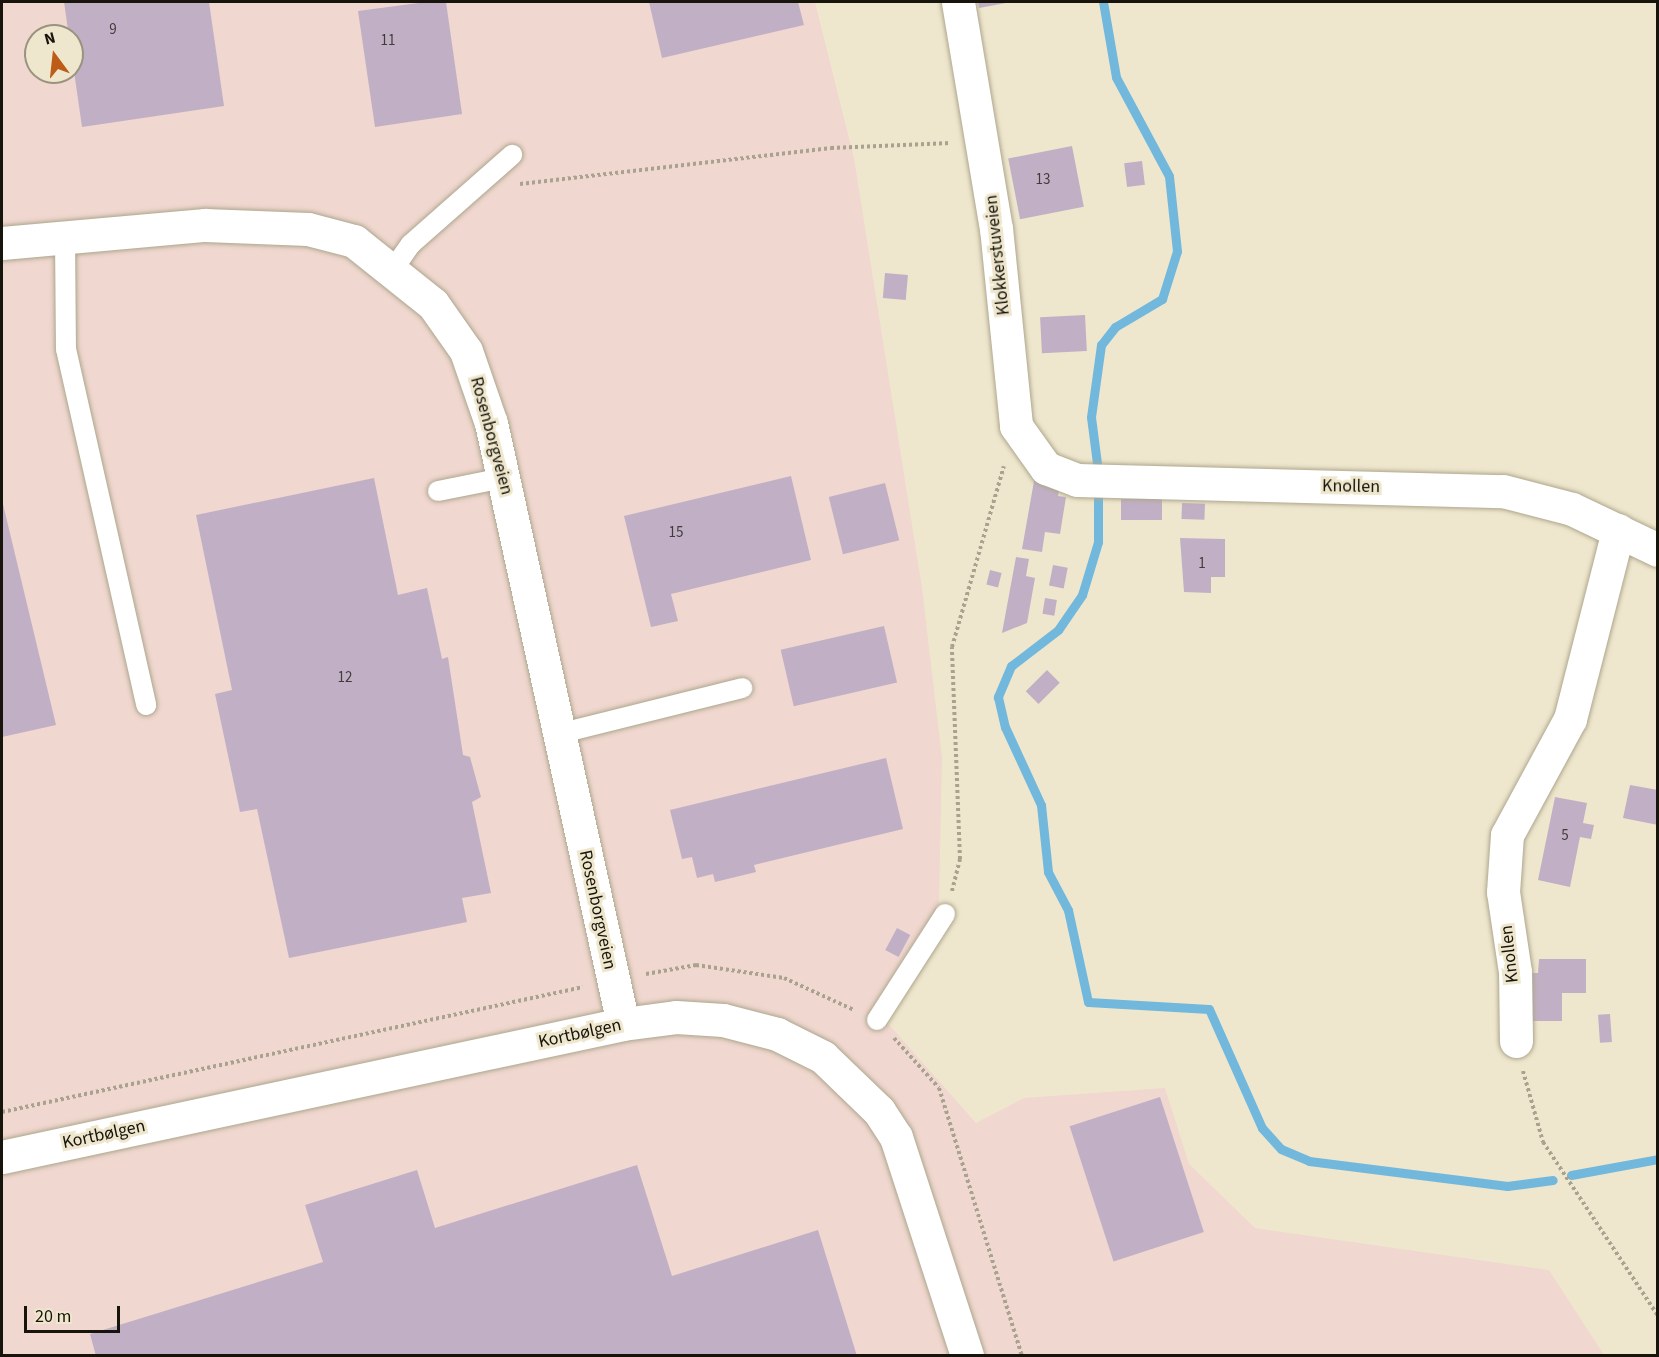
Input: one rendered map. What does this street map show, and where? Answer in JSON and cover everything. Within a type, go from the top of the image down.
[{"type":"street","name":"Klokkerstuveien","points":[[958,2],[984,141],[1016,426],[1046,468],[1077,480]]},
{"type":"street","name":"Rosenborgveien","points":[[2,243],[265,224],[354,242],[394,268],[433,304],[466,351],[503,478],[623,1024]]},
{"type":"street","name":"Knollen","points":[[1077,480],[1503,491],[1572,509],[1658,550]]},
{"type":"street","name":"Knollen","points":[[1516,1041],[1515,972],[1503,892],[1507,835],[1570,719],[1618,530]]},
{"type":"street","name":"Kortbølgen","points":[[2,1157],[623,1024],[676,1017],[723,1020],[777,1034],[823,1057],[851,1080],[896,1137],[967,1356]]},
{"type":"lane","points":[[394,268],[411,244],[512,154]]},
{"type":"lane","points":[[65,238],[66,349],[146,705]]},
{"type":"lane","points":[[438,491],[503,478]]},
{"type":"lane","points":[[558,734],[742,688]]},
{"type":"lane","points":[[877,1020],[945,914]]},
{"type":"path","points":[[471,190],[831,148],[984,141]]},
{"type":"path","points":[[945,914],[960,859],[952,647],[1016,426]]},
{"type":"path","points":[[2,1112],[584,987]]},
{"type":"path","points":[[1516,1041],[1544,1142],[1658,1316]]},
{"type":"shaded area","points":[[2,2],[815,2],[854,158],[922,588],[942,758],[939,904],[876,1010],[976,1123],[1024,1098],[1165,1088],[1189,1164],[1255,1228],[1549,1270],[1604,1355],[2,1356]]},
{"type":"building","points":[[64,2],[209,2],[224,106],[82,127],[76,84],[84,84],[84,24],[67,24]]},
{"type":"building","points":[[426,2],[446,2],[462,114],[375,127],[358,11]]},
{"type":"building","points":[[649,2],[798,2],[804,25],[662,58]]},
{"type":"building","points":[[978,2],[1006,2],[1006,3],[979,8]]},
{"type":"building","points":[[1072,146],[1084,207],[1020,219],[1008,158]]},
{"type":"building","points":[[1142,161],[1145,185],[1127,187],[1124,163]]},
{"type":"building","points":[[885,273],[908,275],[906,300],[883,298]]},
{"type":"building","points":[[1085,315],[1087,351],[1042,353],[1040,317]]},
{"type":"building","points":[[791,476],[811,560],[671,594],[678,621],[651,627],[624,516]]},
{"type":"building","points":[[374,478],[398,595],[427,588],[442,659],[448,657],[463,755],[470,757],[481,797],[472,802],[491,893],[462,898],[467,922],[289,958],[257,809],[240,812],[215,694],[232,690],[196,515]]},
{"type":"building","points":[[1034,481],[1060,485],[1058,496],[1066,497],[1060,534],[1045,532],[1042,552],[1022,549]]},
{"type":"building","points":[[885,483],[899,540],[843,554],[829,497]]},
{"type":"building","points":[[1121,499],[1162,499],[1162,520],[1121,520]]},
{"type":"building","points":[[2,500],[56,725],[2,737]]},
{"type":"building","points":[[1182,503],[1205,504],[1204,520],[1181,519]]},
{"type":"building","points":[[1180,538],[1225,539],[1225,577],[1211,577],[1211,593],[1184,592]]},
{"type":"building","points":[[1016,557],[1029,559],[1026,576],[1035,578],[1027,623],[1002,633]]},
{"type":"building","points":[[1053,565],[1068,568],[1064,588],[1049,586]]},
{"type":"building","points":[[990,570],[1002,573],[998,587],[986,585]]},
{"type":"building","points":[[1045,598],[1057,600],[1054,616],[1042,614]]},
{"type":"building","points":[[884,626],[897,683],[794,706],[781,650]]},
{"type":"building","points":[[1047,670],[1060,683],[1039,704],[1026,691]]},
{"type":"building","points":[[886,758],[903,829],[754,865],[756,872],[715,882],[713,874],[697,878],[692,857],[682,859],[670,810]]},
{"type":"building","points":[[1630,785],[1658,790],[1658,825],[1623,818]]},
{"type":"building","points":[[1555,797],[1587,803],[1583,823],[1594,825],[1591,839],[1580,837],[1570,887],[1538,880]]},
{"type":"building","points":[[897,928],[910,935],[899,957],[885,950]]},
{"type":"building","points":[[1539,959],[1586,959],[1586,993],[1562,993],[1562,1021],[1530,1021],[1531,973],[1538,973]]},
{"type":"building","points":[[1610,1014],[1612,1042],[1600,1043],[1598,1015]]},
{"type":"building","points":[[1160,1097],[1204,1232],[1114,1261],[1070,1126]]},
{"type":"building","points":[[637,1165],[672,1276],[818,1230],[857,1356],[96,1356],[90,1334],[323,1262],[305,1205],[417,1170],[435,1228]]},
{"type":"waterway","points":[[1098,471],[1091,417],[1101,345],[1115,327],[1162,299],[1177,251],[1169,176],[1116,77],[1103,2]]},
{"type":"waterway","points":[[1098,492],[1098,542],[1082,595],[1058,630],[1011,666],[998,697],[1005,727],[1041,805],[1048,872],[1068,910],[1088,1002],[1209,1009],[1262,1128],[1281,1149],[1309,1161],[1507,1186],[1553,1180]]},
{"type":"waterway","points":[[1571,1175],[1658,1159]]}]
